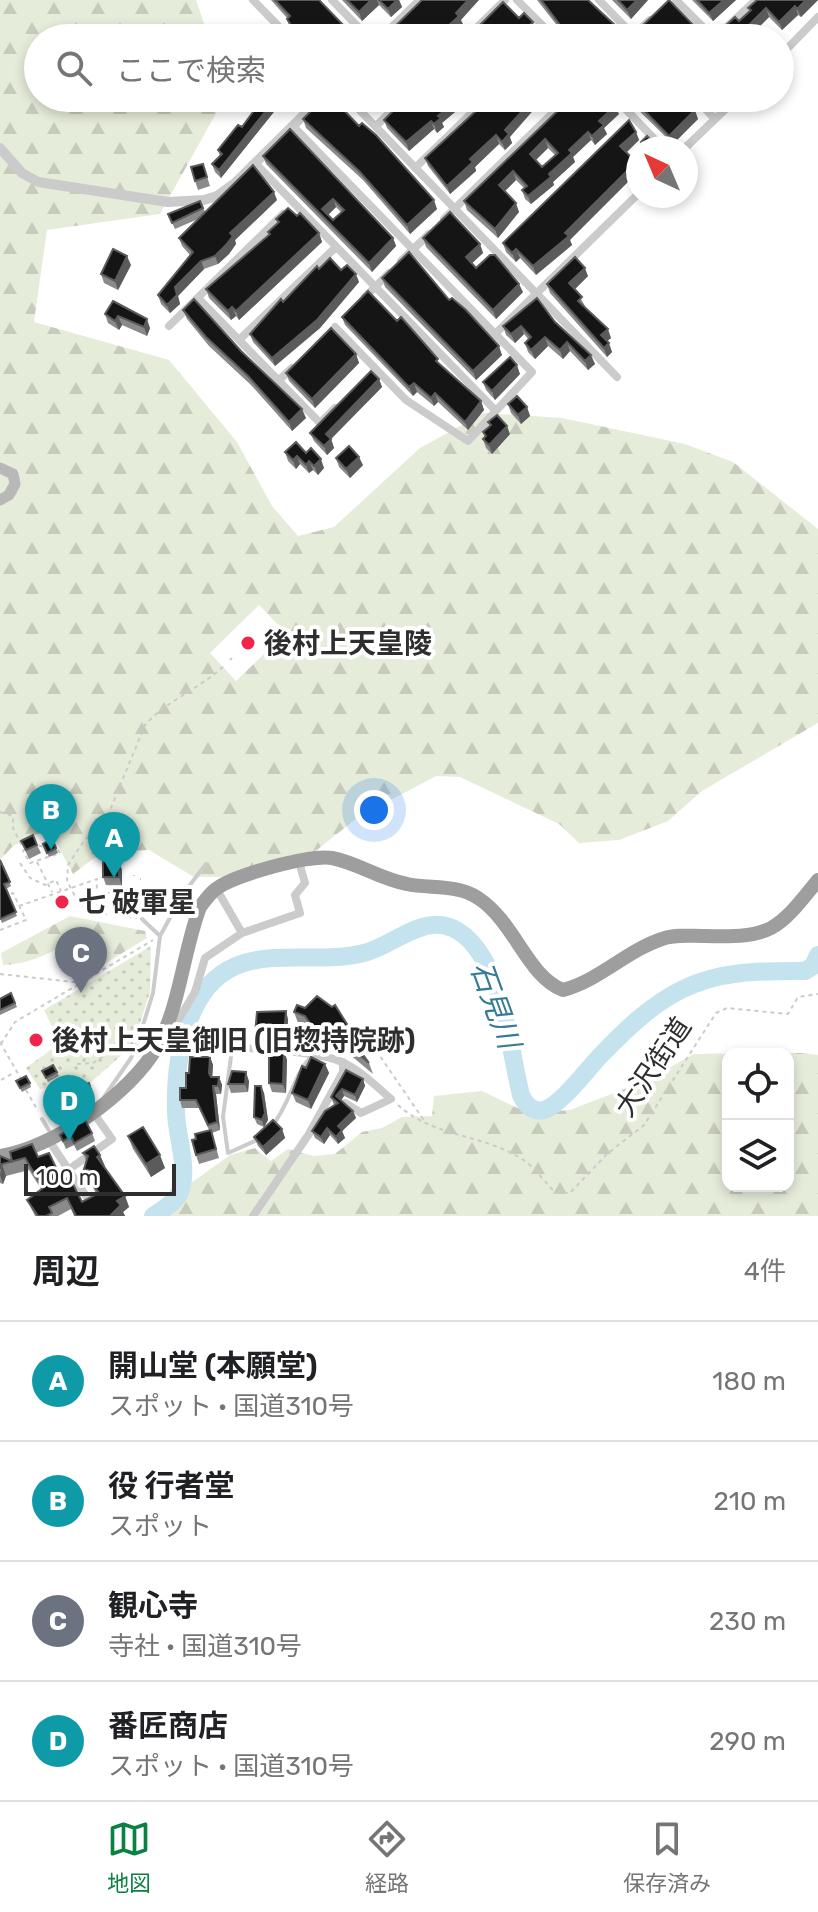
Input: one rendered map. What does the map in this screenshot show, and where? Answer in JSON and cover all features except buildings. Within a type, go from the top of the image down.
[{"type":"highway","points":[[0,1156],[18,1154],[95,1111],[131,1079],[156,1049],[188,939],[200,907],[216,888],[299,862],[333,858],[381,879],[476,896],[496,911],[516,936],[541,978],[563,990],[578,986],[665,938],[742,937],[768,932],[782,923],[818,880]]},
{"type":"main road","points":[[0,468],[13,474],[15,484],[9,495],[0,500]]},
{"type":"street","points":[[253,0],[276,24]]},
{"type":"street","points":[[332,0],[355,24]]},
{"type":"street","points":[[480,24],[505,0]]},
{"type":"street","points":[[517,0],[540,24]]},
{"type":"street","points":[[599,0],[621,24]]},
{"type":"street","points":[[647,24],[674,0],[700,24]]},
{"type":"street","points":[[730,24],[756,0]]},
{"type":"street","points":[[395,24],[416,2]]},
{"type":"street","points":[[794,42],[818,17]]},
{"type":"street","points":[[0,148],[22,173],[38,182],[179,203],[217,196],[307,112]]},
{"type":"street","points":[[362,112],[617,377]]},
{"type":"street","points":[[376,126],[390,112]]},
{"type":"street","points":[[415,168],[473,112]]},
{"type":"street","points":[[355,307],[554,112]]},
{"type":"street","points":[[629,112],[652,136]]},
{"type":"street","points":[[708,112],[715,119]]},
{"type":"street","points":[[697,136],[722,112]]},
{"type":"street","points":[[622,128],[634,117]]},
{"type":"street","points":[[293,126],[532,372],[468,441],[406,400],[335,327]]},
{"type":"street","points":[[255,163],[292,205],[496,411]]},
{"type":"street","points":[[169,326],[292,205]]},
{"type":"street","points":[[496,333],[626,206]]},
{"type":"street","points":[[497,251],[508,240]]},
{"type":"street","points":[[239,340],[335,248]]},
{"type":"street","points":[[198,298],[320,423],[342,402]]},
{"type":"street","points":[[324,338],[345,317]]},
{"type":"street","points":[[278,381],[301,360]]},
{"type":"street","points":[[363,380],[374,370]]},
{"type":"street","points":[[156,1049],[168,1040],[180,1021],[195,992],[205,958],[242,933],[300,913],[295,895],[305,883],[299,862]]},
{"type":"street","points":[[216,888],[242,933]]},
{"type":"street","points":[[156,1049],[173,1046],[232,1049],[343,1062],[391,1099],[361,1113],[345,1103]]},
{"type":"street","points":[[253,1216],[309,1134],[343,1072],[343,1062]]},
{"type":"street","points":[[68,1170],[112,1139],[95,1111]]},
{"type":"street","points":[[50,1138],[86,1196]]},
{"type":"lane","points":[[95,1111],[131,1058],[140,1036],[153,993],[160,936],[183,894],[206,864]]},
{"type":"lane","points":[[142,919],[160,936]]},
{"type":"lane","points":[[232,1049],[223,1117],[228,1153],[253,1144],[272,1126],[287,1107],[301,1066],[312,1056]]},
{"type":"lane","points":[[42,1119],[50,1138]]},
{"type":"path","points":[[76,898],[134,893],[142,919],[89,912],[76,898],[69,888],[68,865],[84,841],[106,820],[145,725],[155,713],[205,685],[225,665]]},
{"type":"path","points":[[0,812],[13,816],[13,828],[30,863],[60,853],[54,843],[44,847],[31,843],[23,847]]},
{"type":"path","points":[[36,861],[53,894]]},
{"type":"path","points":[[20,863],[30,878],[48,884],[56,880],[62,893]]},
{"type":"path","points":[[19,906],[97,879],[96,913]]},
{"type":"path","points":[[5,889],[8,895]]},
{"type":"path","points":[[0,898],[13,893],[26,920],[0,930]]},
{"type":"path","points":[[22,1083],[1,1043],[15,1022],[160,936]]},
{"type":"path","points":[[0,974],[83,983]]},
{"type":"path","name":"大沢街道","points":[[391,1099],[425,1124],[520,1159],[556,1193],[570,1193],[607,1154],[644,1125],[716,1013],[727,1008],[782,1016],[792,1012],[798,997],[818,994]]},
{"type":"path","points":[[77,1064],[93,1063],[140,1036]]},
{"type":"path","points":[[367,1037],[425,1124]]},
{"type":"path","points":[[1,1080],[16,1072]]},
{"type":"path","points":[[26,1090],[42,1119]]},
{"type":"green space","points":[[0,0],[196,0],[204,24],[24,24],[24,112],[217,112],[160,214],[47,230],[34,322],[169,360],[237,442],[272,506],[298,536],[334,527],[420,448],[484,413],[562,418],[685,444],[733,462],[818,529],[818,723],[702,791],[668,821],[619,840],[579,843],[559,824],[460,777],[436,776],[357,818],[317,850],[224,877],[194,877],[149,850],[102,852],[73,874],[56,842],[43,832],[13,846],[0,860]],"holes":[[[259,605],[286,633],[236,681],[210,653]]]},
{"type":"green space","points":[[70,916],[145,931],[147,938],[78,980],[55,950],[17,964],[3,965],[1,953]]},
{"type":"green space","points":[[151,946],[150,992],[133,1045],[91,1082],[40,1089],[26,1068],[60,1043],[44,1010]]},
{"type":"green space","points":[[794,1053],[818,1055],[818,1216],[145,1216],[230,1155],[255,1148],[271,1161],[288,1149],[313,1156],[335,1154],[362,1132],[382,1128],[402,1117],[432,1116],[434,1096],[482,1091],[528,1113],[570,1110],[645,1081],[694,1054],[722,1054],[722,1192],[794,1192]]},
{"type":"waterway","name":"石見川","points":[[153,1216],[175,1200],[182,1183],[176,1086],[179,1058],[190,1019],[210,984],[228,970],[248,962],[270,958],[341,957],[364,953],[427,926],[452,928],[465,936],[489,969],[503,1011],[521,1095],[530,1107],[540,1111],[559,1101],[630,1026],[672,995],[697,983],[727,975],[805,971],[813,966],[818,955]]},
{"type":"place","name":"後村上天皇陵","points":[[248,643]]},
{"type":"place","name":"役 行者堂","points":[[51,850]]},
{"type":"place","name":"開山堂 (本願堂)","points":[[114,878]]},
{"type":"place","name":"七 破軍星","points":[[62,902]]},
{"type":"place","name":"観心寺","points":[[81,993]]},
{"type":"place","name":"後村上天皇御旧 (旧惣持院跡)","points":[[36,1040]]},
{"type":"place","name":"番匠商店","points":[[69,1141]]}]
